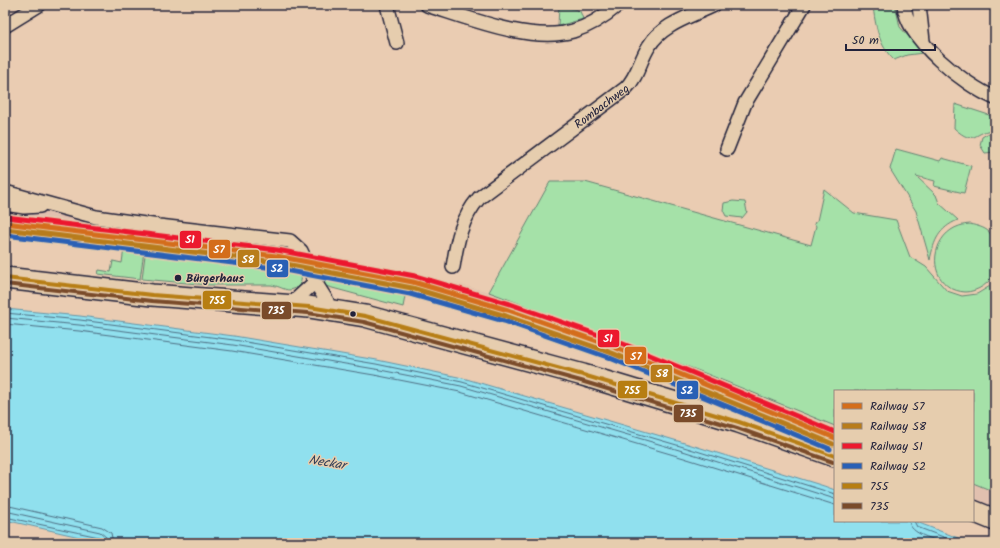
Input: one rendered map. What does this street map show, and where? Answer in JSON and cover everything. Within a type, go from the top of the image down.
[{"type":"main road","points":[[5,278],[152,295],[326,310],[395,323],[583,375],[739,422],[834,456]]},
{"type":"main road","points":[[974,511],[995,520]]},
{"type":"street","points":[[5,26],[39,5]]},
{"type":"street","points":[[388,5],[397,43]]},
{"type":"street","points":[[427,5],[518,31],[558,33],[573,31],[585,26],[599,19],[618,5]]},
{"type":"street","name":"Rombachweg","points":[[453,267],[461,224],[479,198],[626,88],[634,78],[649,46],[658,35],[676,23],[714,5]]},
{"type":"street","points":[[727,149],[746,103],[804,5]]},
{"type":"street","points":[[904,5],[908,24],[939,59],[960,78],[995,98]]},
{"type":"street","points":[[919,5],[923,41]]},
{"type":"street","points":[[5,192],[45,204],[113,220],[290,241],[298,246],[301,251],[315,282],[327,301],[326,310]]},
{"type":"street","points":[[5,204],[29,207],[45,204]]},
{"type":"street","points":[[289,306],[315,282]]},
{"type":"shaded area","points":[[5,207],[36,210],[106,223],[258,242],[400,270],[489,292],[639,348],[834,426],[834,443],[623,353],[528,319],[444,294],[337,272],[332,274],[275,262],[5,230]]},
{"type":"shaded area","points":[[974,483],[995,492],[995,507],[974,498]]},
{"type":"green space","points":[[559,5],[570,5],[571,8],[580,11],[583,19],[558,26]]},
{"type":"green space","points":[[873,5],[895,5],[900,27],[923,53],[907,55],[894,60],[881,42],[875,20]]},
{"type":"green space","points":[[955,104],[995,117],[995,130],[983,132],[971,137],[961,134],[954,128]]},
{"type":"green space","points":[[995,133],[995,152],[985,153],[980,145],[982,137],[987,134]]},
{"type":"green space","points":[[896,149],[940,161],[942,158],[971,166],[964,193],[934,186],[935,181],[916,176],[936,195],[939,203],[958,220],[946,227],[938,236],[933,246],[930,260],[916,211],[890,169]]},
{"type":"green space","points":[[550,182],[585,182],[811,245],[816,226],[814,223],[817,221],[824,189],[854,213],[896,220],[910,257],[926,267],[947,291],[962,296],[977,294],[995,283],[995,492],[974,483],[974,390],[834,390],[834,426],[702,372],[489,292]]},
{"type":"green space","points":[[733,201],[745,202],[747,212],[742,218],[726,216],[723,210],[724,203]]},
{"type":"green space","points":[[970,224],[985,229],[994,240],[995,270],[991,279],[983,286],[970,292],[965,292],[951,288],[942,280],[937,270],[936,258],[938,246],[945,235],[956,227]]},
{"type":"green space","points":[[146,247],[299,266],[301,283],[292,290],[286,290],[271,285],[209,285],[142,279]]},
{"type":"green space","points":[[124,248],[144,251],[140,279],[98,274],[99,270],[111,272],[113,261],[122,263]]},
{"type":"green space","points":[[321,272],[332,274],[337,272],[407,286],[403,307],[325,286]]},
{"type":"water","name":"Neckar","points":[[5,309],[80,316],[234,336],[377,360],[463,378],[688,444],[834,490],[834,522],[917,522],[971,543],[106,543],[5,520]]},
{"type":"rail line","name":"S1","points":[[6,217],[277,250],[415,276],[510,304],[616,341],[834,432]]},
{"type":"rail line","name":"S7","points":[[5,223],[276,256],[413,282],[508,310],[614,347],[834,438]]},
{"type":"rail line","name":"S8","points":[[5,229],[275,262],[412,288],[506,316],[612,353],[833,444]]},
{"type":"rail line","name":"S2","points":[[5,235],[274,268],[410,294],[504,321],[610,358],[830,449]]},
{"type":"transit line","name":"755","points":[[5,278],[152,295],[309,307],[365,316],[583,375],[739,422],[834,456]]},
{"type":"transit line","name":"735","points":[[5,284],[152,301],[308,313],[364,322],[581,381],[737,428],[833,462]]},
{"type":"place","name":"Bürgerhaus","points":[[178,278]]}]
